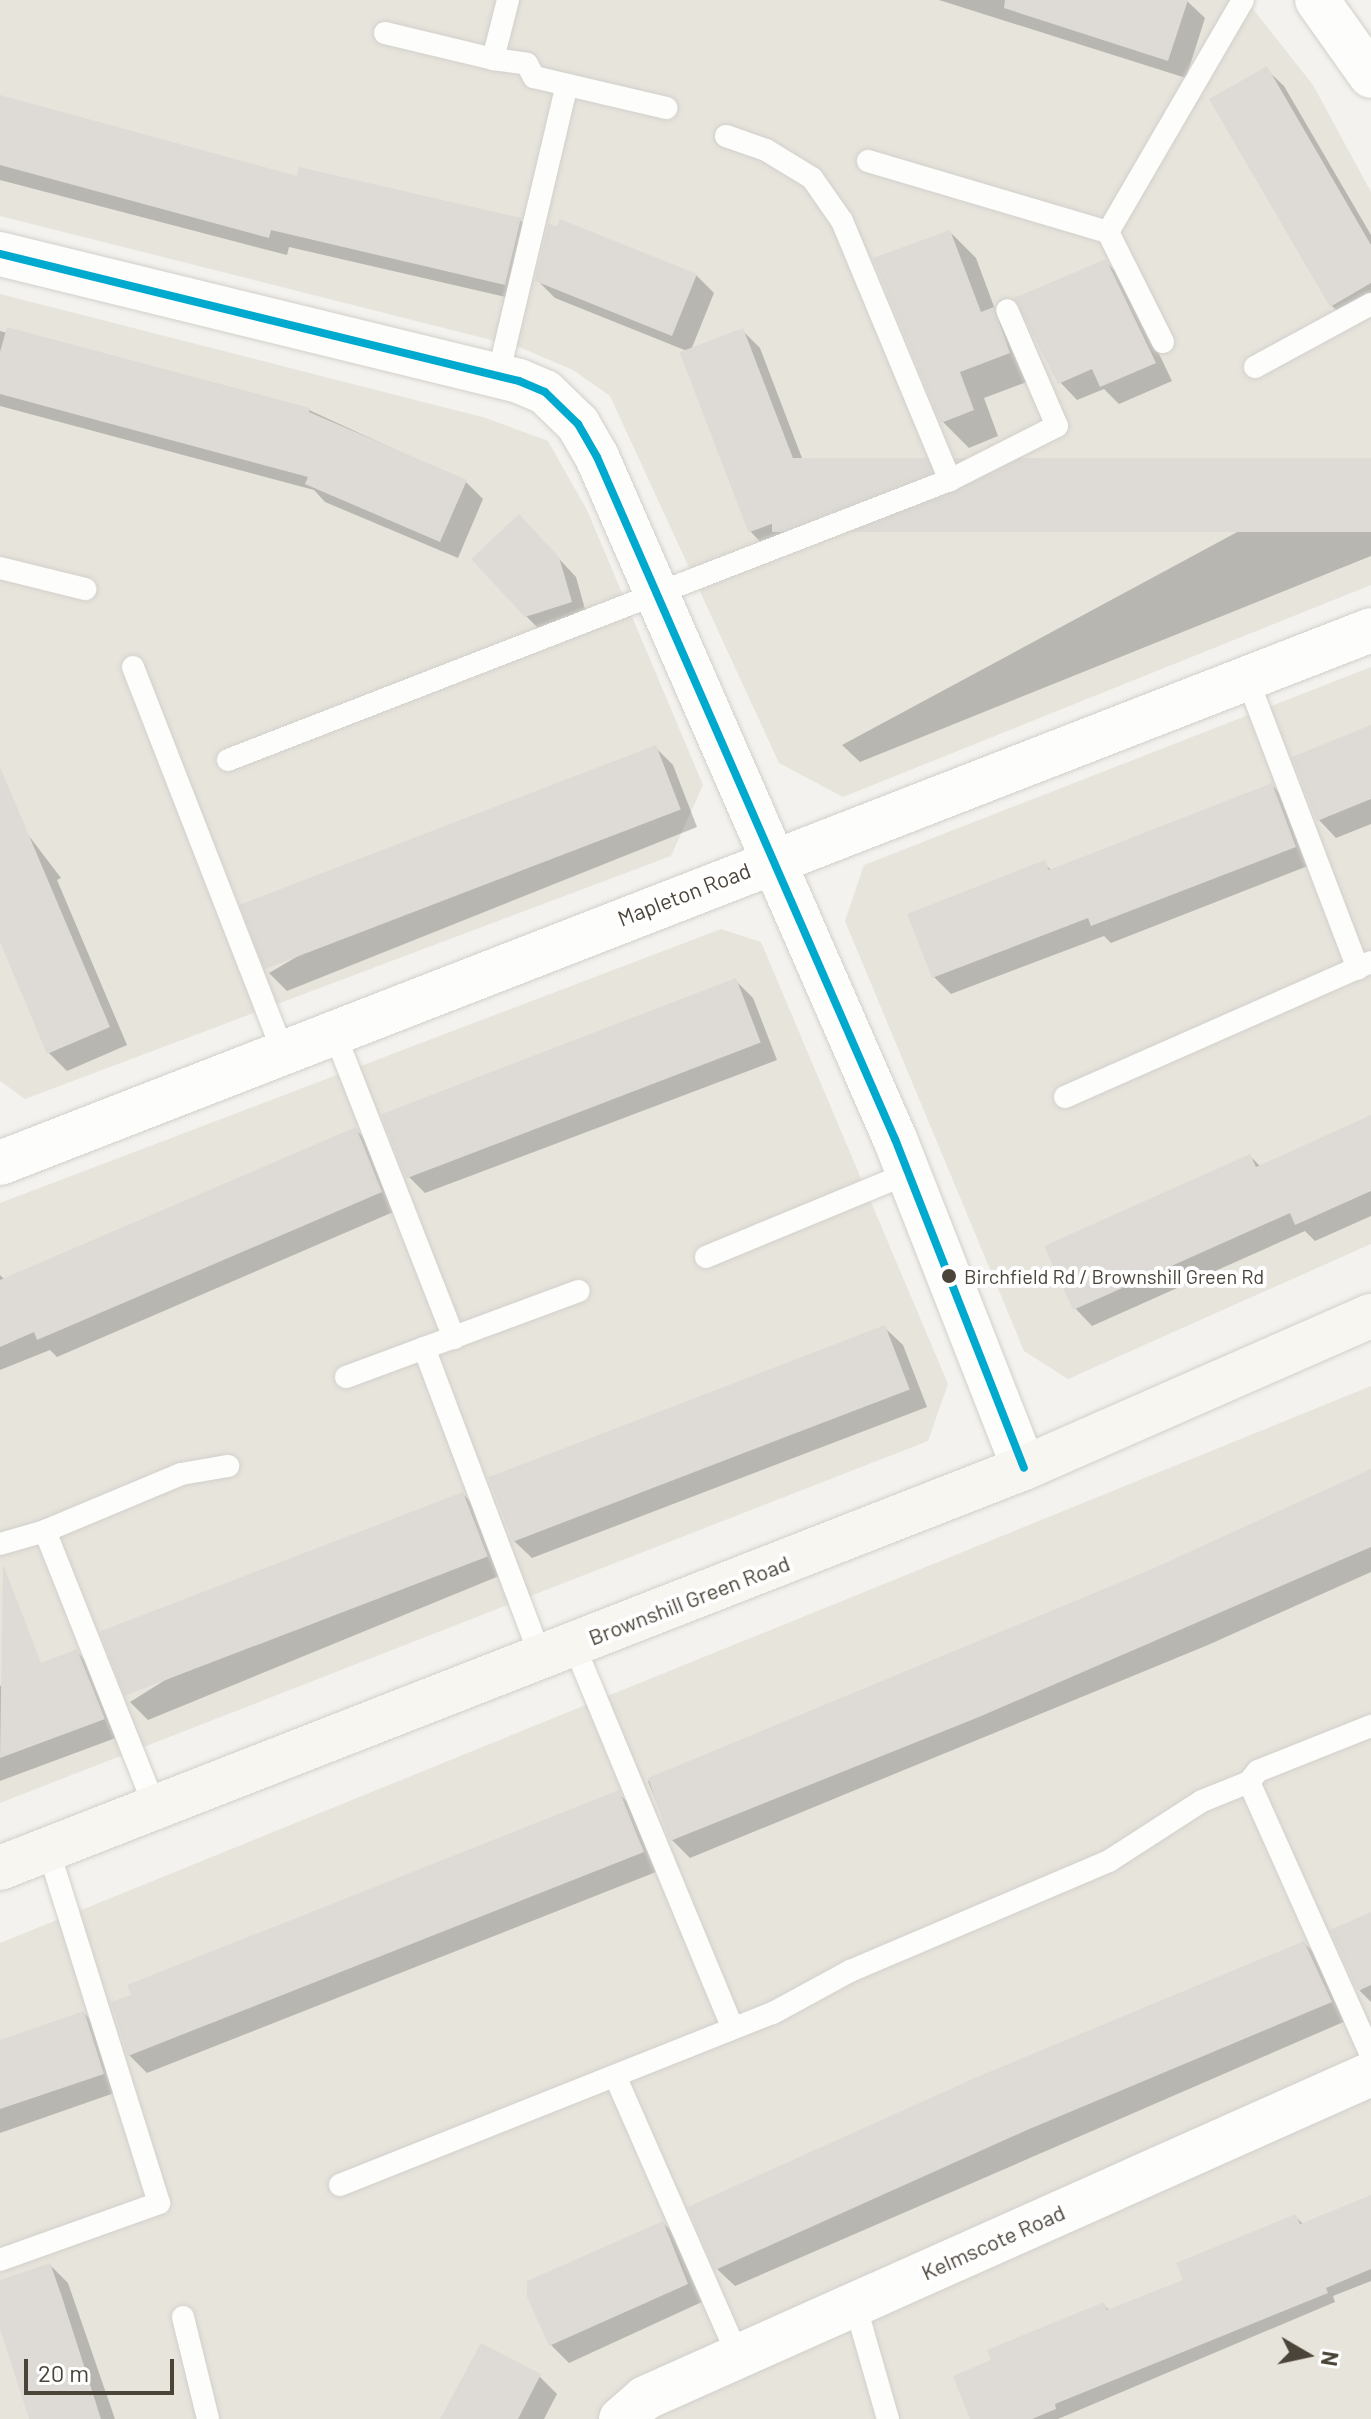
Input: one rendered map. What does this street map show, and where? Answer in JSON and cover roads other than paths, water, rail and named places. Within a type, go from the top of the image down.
[{"type":"street","points":[[1317,0],[1371,76]]},
{"type":"street","points":[[0,254],[498,376],[545,392],[578,424],[657,592],[769,861],[909,1173],[1024,1468]]},
{"type":"street","name":"Mapleton Road","points":[[0,1163],[282,1050],[1371,630]]},
{"type":"street","name":"Brownshill Green Road","points":[[0,1868],[1024,1468],[1371,1316]]},
{"type":"street","name":"Kelmscote Road","points":[[621,2419],[645,2398],[1371,2074]]},
{"type":"lane","points":[[493,59],[508,0]]},
{"type":"lane","points":[[1108,232],[1243,0]]},
{"type":"lane","points":[[385,33],[527,64],[534,77],[666,108]]},
{"type":"lane","points":[[498,376],[567,85]]},
{"type":"lane","points":[[726,136],[766,150],[812,178],[842,221],[950,480]]},
{"type":"lane","points":[[868,161],[1108,232],[1163,342]]},
{"type":"lane","points":[[1255,367],[1371,304]]},
{"type":"lane","points":[[228,760],[950,480],[1057,426],[1007,310]]},
{"type":"lane","points":[[0,568],[85,589]]},
{"type":"lane","points":[[133,667],[282,1050]]},
{"type":"lane","points":[[1065,1097],[1364,965],[1247,678]]},
{"type":"lane","points":[[334,1032],[454,1338]]},
{"type":"lane","points":[[706,1257],[909,1173]]},
{"type":"lane","points":[[346,1377],[579,1291]]},
{"type":"lane","points":[[424,1348],[558,1651],[732,2027]]},
{"type":"lane","points":[[0,1544],[45,1531],[181,1474],[228,1466]]},
{"type":"lane","points":[[45,1531],[155,1807]]},
{"type":"lane","points":[[340,2185],[616,2078],[732,2027],[773,2013],[850,1971],[1109,1861],[1202,1801],[1249,1782],[1258,1771],[1371,1726]]},
{"type":"lane","points":[[1249,1782],[1371,2055]]},
{"type":"lane","points":[[0,2260],[159,2203],[48,1849]]},
{"type":"lane","points":[[616,2078],[738,2356]]},
{"type":"lane","points":[[855,2304],[888,2419]]},
{"type":"lane","points":[[183,2317],[208,2419]]},
{"type":"place","name":"Birchfield Rd / Brownshill Green Rd","points":[[949,1276]]}]
